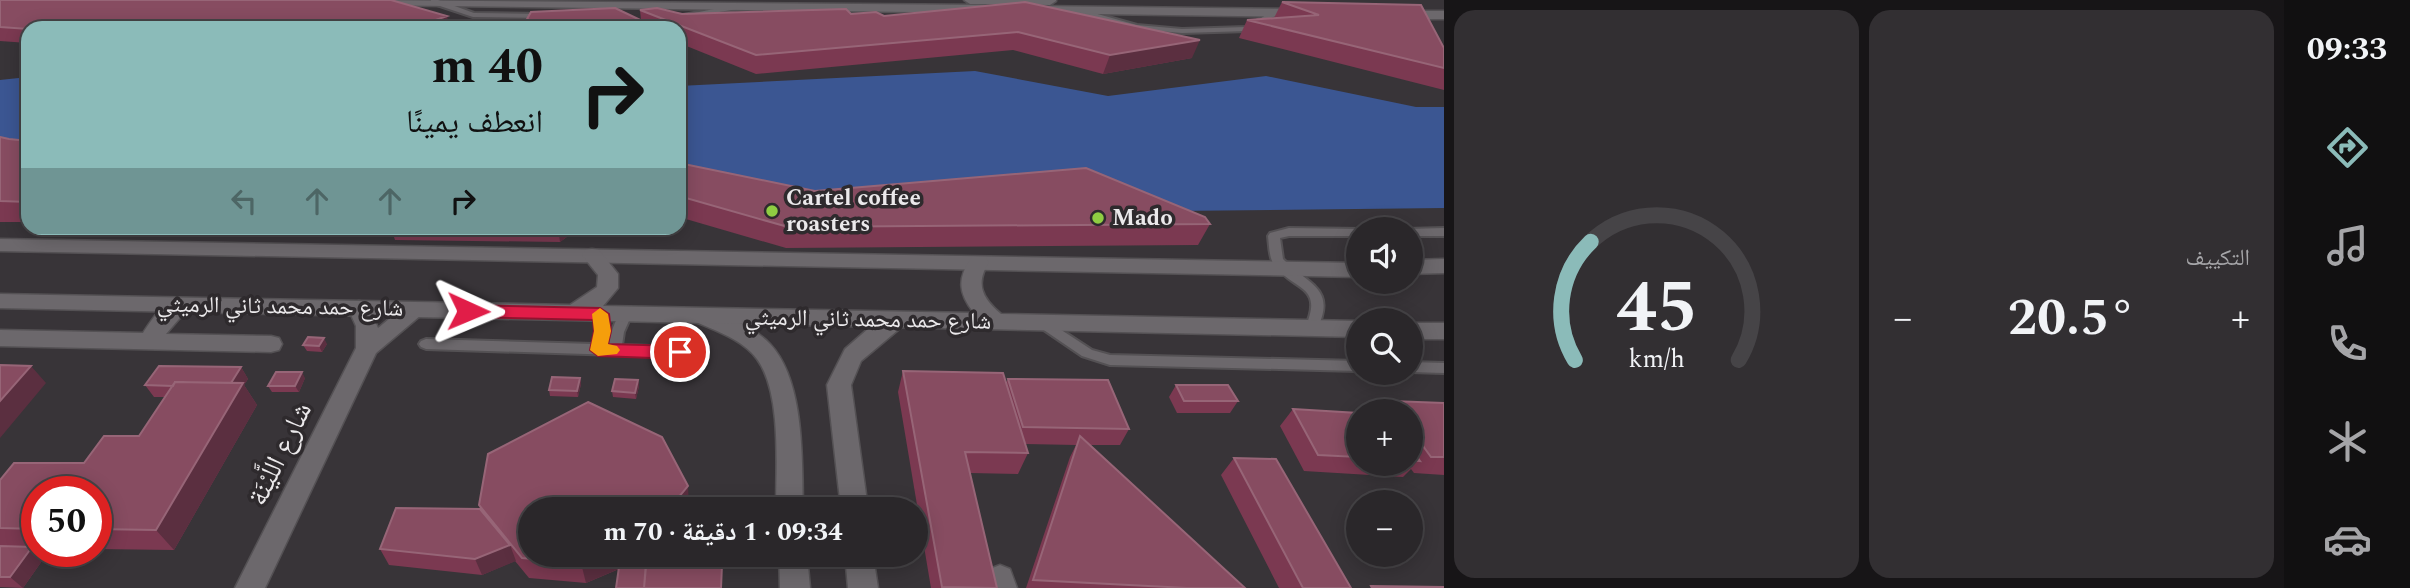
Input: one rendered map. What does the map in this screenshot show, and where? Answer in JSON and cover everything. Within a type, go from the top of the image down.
[{"type":"street","points":[[947,0],[1307,6]]},
{"type":"street","points":[[346,1],[741,6],[918,4],[1276,13],[1307,6]]},
{"type":"street","points":[[1444,6],[1388,10],[1444,15]]},
{"type":"street","points":[[0,245],[1346,270]]},
{"type":"street","points":[[573,313],[602,296],[608,288],[608,274],[592,255]]},
{"type":"street","points":[[979,262],[969,277],[972,296],[977,305],[996,322]]},
{"type":"street","points":[[1423,267],[1444,267]]},
{"type":"street","name":"شارع حمد محمد ثاني الرميثي","points":[[0,301],[1346,329]]},
{"type":"street","points":[[126,342],[145,322],[154,304]]},
{"type":"street","points":[[149,342],[161,323],[180,305]]},
{"type":"street","points":[[359,308],[367,326],[367,348]]},
{"type":"street","name":"شارع اللَّيْنَة","points":[[250,588],[367,348],[416,310]]},
{"type":"street","points":[[704,317],[751,341],[774,366],[782,398],[789,497]]},
{"type":"street","points":[[853,497],[839,385],[843,368],[852,353],[896,320]]},
{"type":"street","points":[[1423,331],[1444,331]]},
{"type":"street","points":[[0,338],[271,344]]},
{"type":"street","points":[[794,567],[795,588]]},
{"type":"street","points":[[860,567],[863,588]]},
{"type":"lane","points":[[434,1],[473,15],[556,16]]},
{"type":"lane","points":[[673,18],[741,6]]},
{"type":"lane","points":[[1079,10],[1115,22],[1182,32],[1248,29],[1276,13]]},
{"type":"lane","points":[[1311,328],[1320,310],[1318,297],[1286,270],[1275,256],[1273,240],[1277,234],[1346,232]]},
{"type":"lane","points":[[1423,232],[1444,232]]},
{"type":"lane","points":[[598,350],[602,331],[600,314]]},
{"type":"lane","points":[[615,350],[618,332],[626,314]]},
{"type":"lane","points":[[1043,323],[1087,353],[1110,360],[1346,366]]},
{"type":"lane","points":[[426,344],[680,352]]},
{"type":"lane","points":[[1423,367],[1444,368]]},
{"type":"water","points":[[975,71],[1108,96],[1266,76],[1416,107],[1444,107],[1444,208],[1172,211],[822,202],[686,179],[686,86]]},
{"type":"water","points":[[21,78],[21,148],[0,151],[0,80]]},
{"type":"building","points":[[0,0],[391,0],[447,16],[433,21],[21,21],[21,28],[0,27]]},
{"type":"building","points":[[1025,2],[1200,40],[1110,55],[1018,32],[756,55],[686,28],[686,21],[668,21],[640,10],[657,8],[682,14],[846,9],[851,14],[876,12],[884,16]]},
{"type":"building","points":[[1282,2],[1421,5],[1444,48],[1444,68],[1247,20],[1319,15]]},
{"type":"building","points":[[615,8],[642,21],[531,21],[527,19],[531,12]]},
{"type":"building","points":[[0,137],[21,140],[21,202],[0,201]]},
{"type":"building","points":[[686,164],[815,191],[1086,168],[1205,217],[1210,224],[788,227],[686,198]]},
{"type":"building","points":[[308,337],[324,338],[319,346],[303,345]]},
{"type":"building","points":[[0,365],[31,366],[0,401]]},
{"type":"building","points":[[159,366],[241,367],[231,383],[175,382],[173,386],[145,385]]},
{"type":"building","points":[[903,371],[1003,373],[1028,453],[965,452],[997,588],[942,587],[928,497],[926,497]]},
{"type":"building","points":[[276,372],[302,372],[295,386],[268,386]]},
{"type":"building","points":[[552,377],[580,378],[577,391],[549,390]]},
{"type":"building","points":[[615,379],[638,380],[635,393],[612,391]]},
{"type":"building","points":[[1008,379],[1108,380],[1129,429],[1023,427]]},
{"type":"building","points":[[175,382],[243,383],[156,530],[112,529],[112,476],[21,476],[21,529],[0,528],[0,480],[14,463],[84,463],[104,436],[139,436]]},
{"type":"building","points":[[1176,385],[1228,385],[1238,401],[1184,401]]},
{"type":"building","points":[[588,402],[662,437],[688,486],[679,497],[518,497],[518,553],[479,505],[488,454]]},
{"type":"building","points":[[1423,402],[1444,403],[1444,457],[1431,457],[1423,446]]},
{"type":"building","points":[[1293,409],[1346,412],[1346,456],[1318,455]]},
{"type":"building","points":[[1080,436],[1245,588],[1187,588],[1033,580]]},
{"type":"building","points":[[1234,458],[1276,459],[1351,588],[1303,588]]},
{"type":"building","points":[[396,508],[480,509],[510,545],[475,559],[380,549]]},
{"type":"building","points":[[0,546],[21,547],[21,562],[10,577],[0,577]]},
{"type":"building","points":[[619,567],[646,567],[644,588],[616,588]]},
{"type":"building","points":[[646,567],[722,567],[721,588],[644,588]]},
{"type":"building","points":[[1371,586],[1444,587],[1444,588],[1372,588]]},
{"type":"slow traffic","points":[[600,314],[603,322],[598,350],[611,350]]},
{"type":"place","name":"Cartel coffee roasters","points":[[772,211]]},
{"type":"place","name":"Mado","points":[[1098,218]]},
{"type":"route","points":[[468,311],[600,314],[603,322],[598,350],[680,352]]}]
